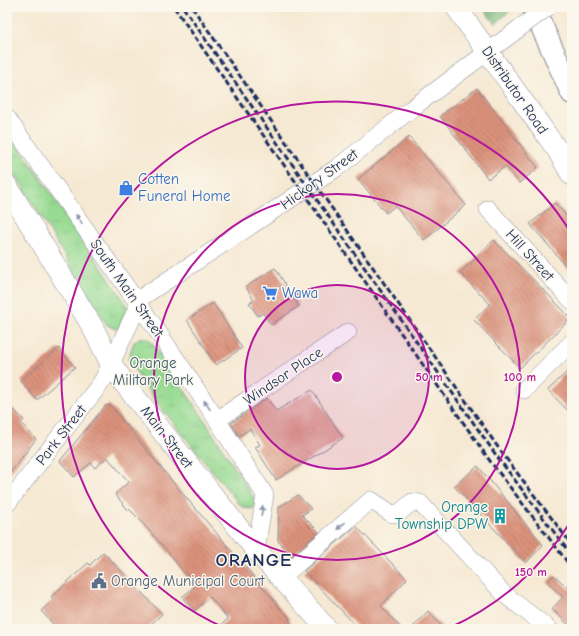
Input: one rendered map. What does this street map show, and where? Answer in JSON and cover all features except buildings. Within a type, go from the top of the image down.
[{"type":"highway","points":[[533,7],[572,93]]},
{"type":"highway","points":[[541,7],[572,60]]},
{"type":"main road","name":"Distributor Road","points":[[456,7],[558,151],[572,175]]},
{"type":"main road","name":"Main Street","points":[[7,186],[92,326],[111,364],[124,383],[256,550],[327,629]]},
{"type":"street","name":"Hickory Street","points":[[111,364],[142,297],[338,167],[548,7]]},
{"type":"street","name":"South Main Street","points":[[7,118],[138,304],[217,420],[265,495],[256,550]]},
{"type":"street","name":"Hill Street","points":[[488,209],[572,301]]},
{"type":"street","name":"Windsor Place","points":[[217,420],[348,332]]},
{"type":"street","points":[[524,390],[572,342]]},
{"type":"street","name":"Park Street","points":[[7,504],[101,383],[111,364]]},
{"type":"street","points":[[281,578],[371,500],[392,514],[399,513],[412,502],[420,503],[504,594],[549,629]]},
{"type":"green space","points":[[482,7],[507,7],[510,11],[495,24]]},
{"type":"green space","name":"Orange Military Park","points":[[7,129],[127,305],[119,327],[116,329],[107,325],[7,161]]},
{"type":"green space","name":"Orange Military Park","points":[[141,337],[150,340],[200,413],[256,502],[254,508],[250,509],[240,505],[151,395],[128,359],[134,342]]},
{"type":"railway","points":[[174,7],[490,461],[572,568]]},
{"type":"railway","points":[[183,7],[496,455],[572,556]]},
{"type":"railway","points":[[192,7],[502,453],[572,545]]},
{"type":"place","name":"Cotten Funeral Home","points":[[126,188]]},
{"type":"place","name":"Wawa","points":[[270,293]]},
{"type":"place","name":"Orange Township DPW","points":[[500,516]]},
{"type":"place","name":"Orange Municipal Court","points":[[99,581]]},
{"type":"district","name":"ORANGE","points":[[254,559]]}]
